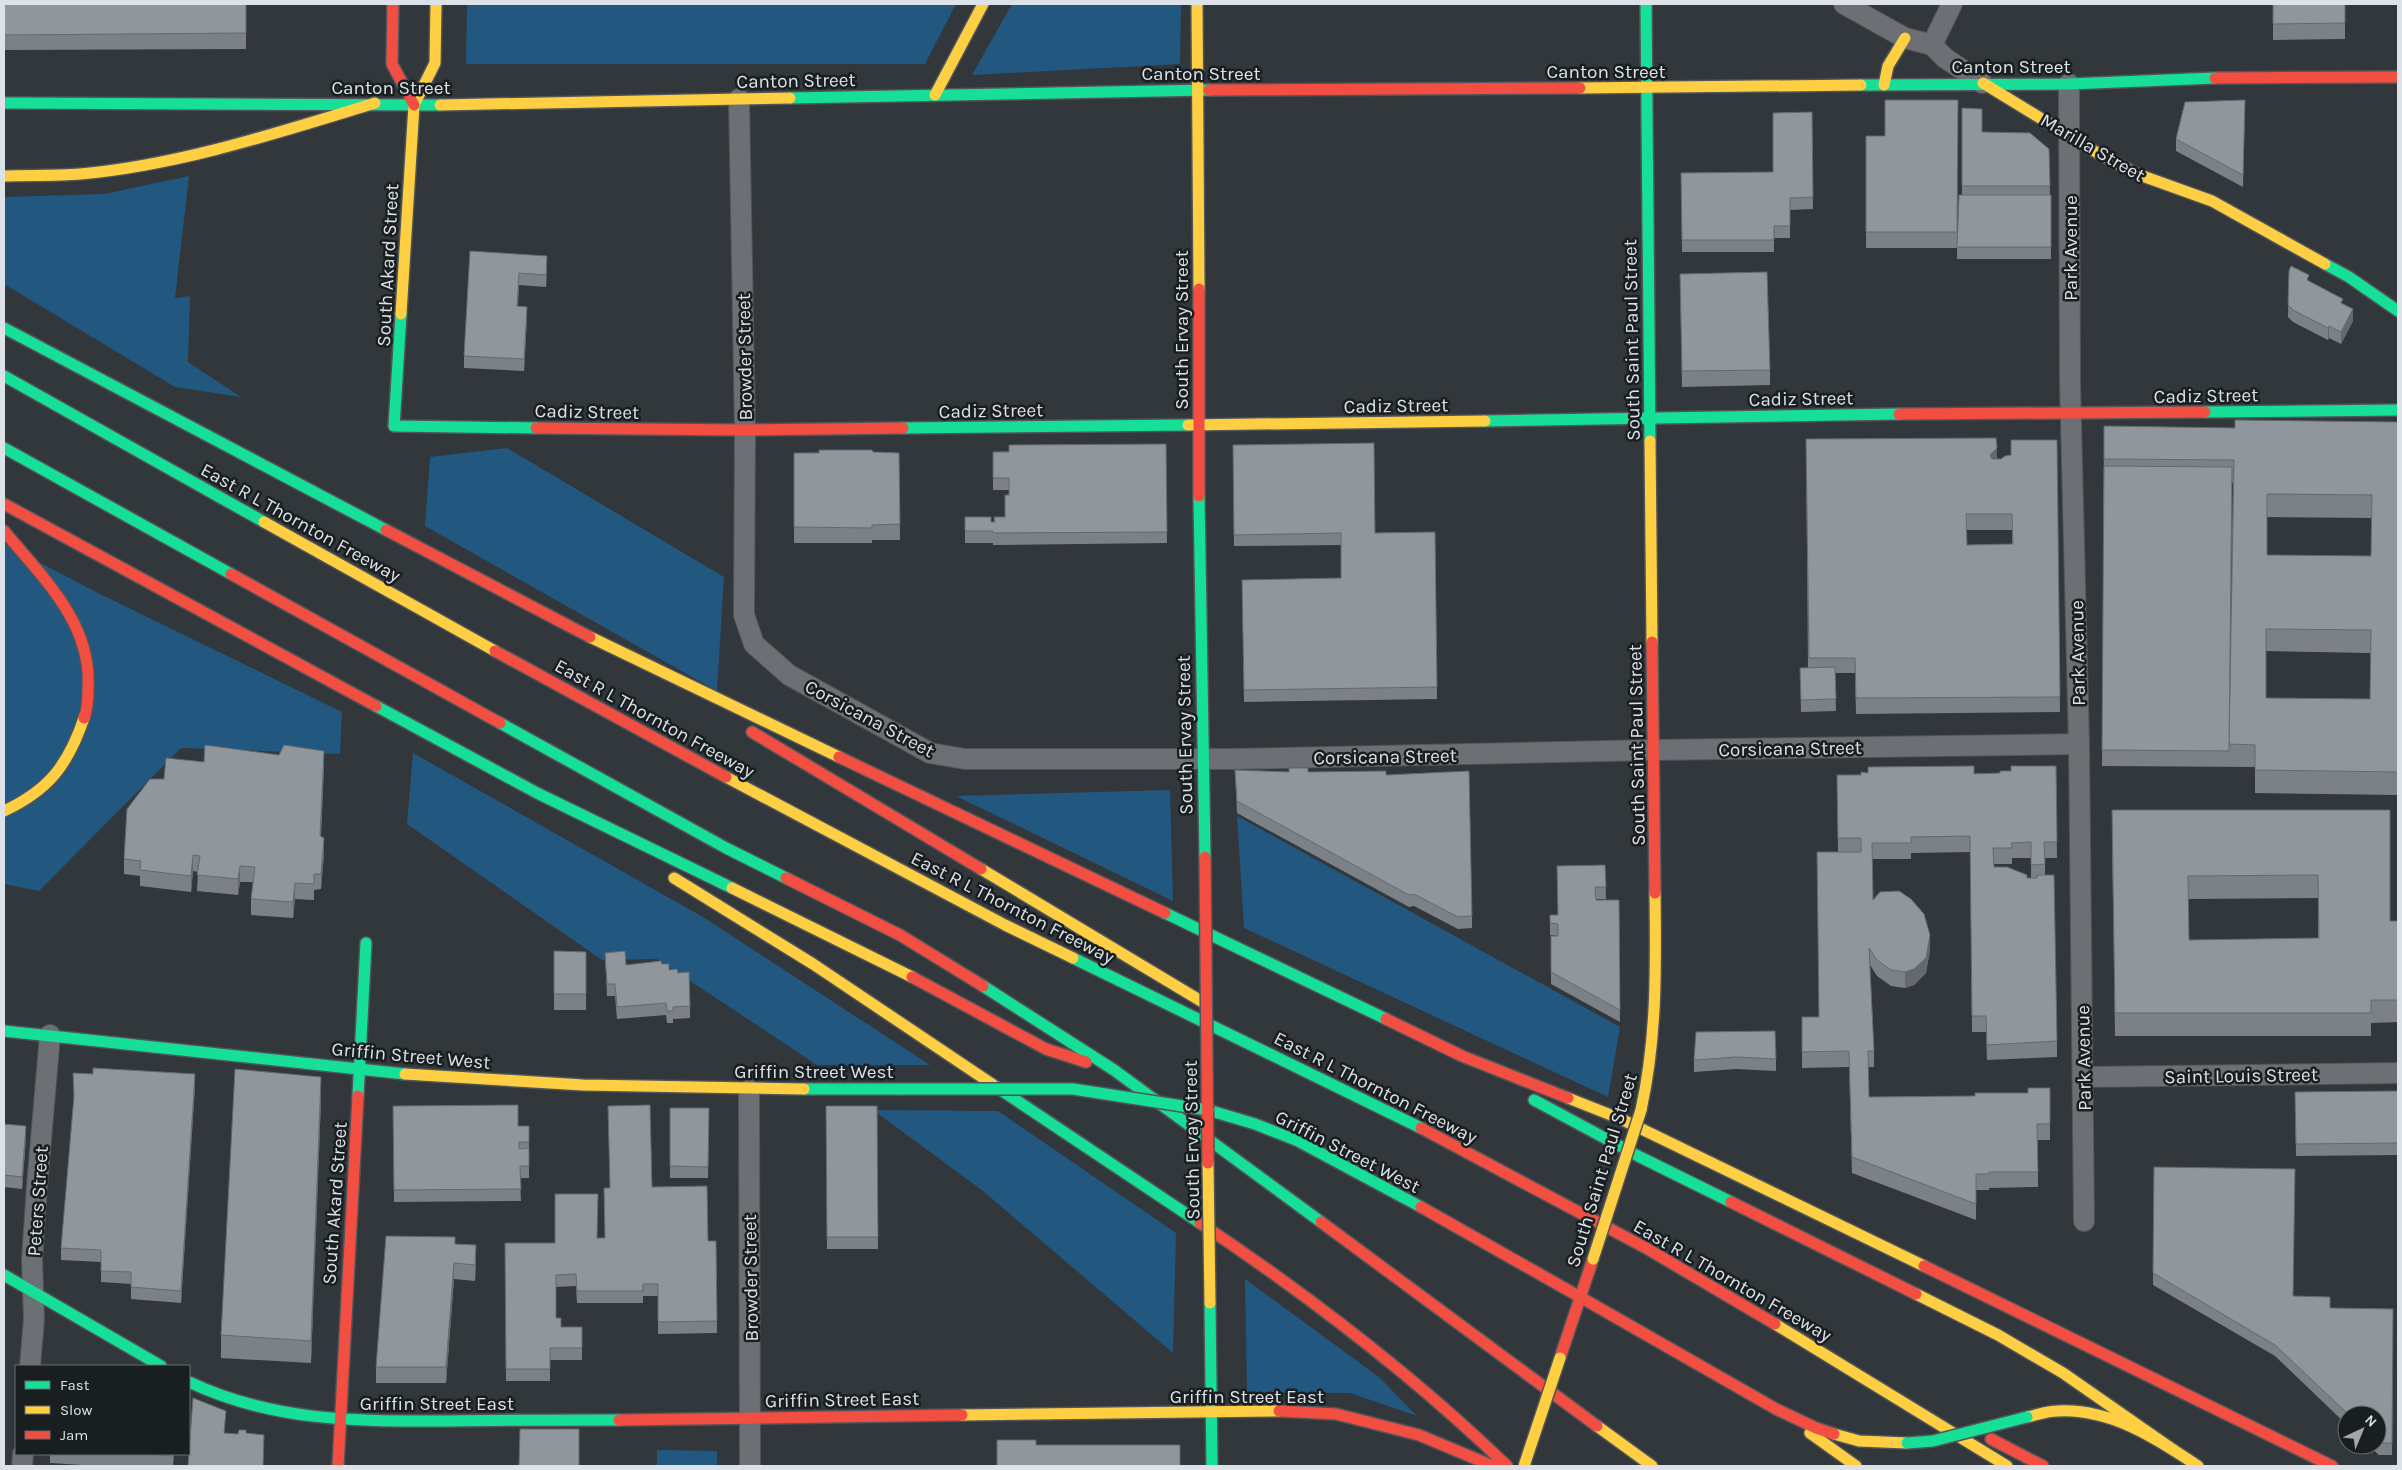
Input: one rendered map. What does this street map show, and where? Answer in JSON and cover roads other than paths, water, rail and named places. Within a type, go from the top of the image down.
[{"type":"main road","points":[[393,4],[392,64],[414,105]]},
{"type":"main road","name":"South Akard Street","points":[[394,426],[414,105],[435,63],[436,4]]},
{"type":"main road","points":[[935,95],[983,4]]},
{"type":"main road","name":"South Ervay Street","points":[[1197,4],[1200,90],[1198,426],[1212,1466]]},
{"type":"main road","name":"South Saint Paul Street","points":[[1524,1466],[1641,1110],[1653,1047],[1656,998],[1646,4]]},
{"type":"main road","points":[[1884,85],[1888,66],[1905,38]]},
{"type":"main road","name":"Canton Street","points":[[4,103],[375,103],[414,105],[1200,90],[1647,88],[1982,82],[2069,84],[2226,78],[2398,77]]},
{"type":"main road","name":"Marilla Street","points":[[1982,82],[2070,136],[2137,174],[2212,201],[2349,277],[2398,311]]},
{"type":"main road","points":[[4,176],[80,174],[165,160],[250,141],[375,103]]},
{"type":"main road","points":[[4,328],[283,477],[584,634],[1462,1056],[1621,1119],[1756,1183],[2332,1466]]},
{"type":"main road","name":"East R L Thornton Freeway","points":[[4,376],[441,621],[775,804],[1005,925],[1426,1130],[1646,1248],[1821,1351],[2007,1466]]},
{"type":"main road","name":"Cadiz Street","points":[[394,426],[745,430],[1198,426],[1885,414],[2398,410]]},
{"type":"main road","points":[[4,448],[710,839],[900,935],[1044,1024],[1114,1070],[1652,1466]]},
{"type":"main road","points":[[4,504],[537,793],[893,967],[1046,1049],[1114,1070]]},
{"type":"main road","points":[[4,531],[67,607],[84,644],[89,676],[88,711],[76,743],[52,780],[28,800],[4,811]]},
{"type":"main road","points":[[584,634],[712,709]]},
{"type":"main road","points":[[746,729],[1219,1012]]},
{"type":"main road","points":[[537,793],[638,855]]},
{"type":"main road","points":[[663,871],[821,970],[1246,1254],[1371,1346],[1452,1414],[1507,1466]]},
{"type":"main road","name":"South Akard Street","points":[[338,1466],[366,943]]},
{"type":"main road","name":"Griffin Street West","points":[[4,1031],[360,1070],[585,1086],[749,1090],[1073,1089],[1208,1110],[1255,1124],[1298,1141],[1361,1173],[1776,1409]]},
{"type":"main road","points":[[1271,1041],[1426,1130]]},
{"type":"main road","points":[[1462,1056],[1523,1094],[1640,1157],[1998,1335],[2063,1373],[2198,1466]]},
{"type":"main road","points":[[4,1275],[159,1365]]},
{"type":"main road","points":[[1821,1351],[2043,1466]]},
{"type":"main road","name":"Griffin Street East","points":[[190,1382],[245,1405],[301,1417],[340,1420],[751,1419],[927,1415],[1210,1414],[1296,1411],[1336,1414],[1419,1435],[1493,1466]]},
{"type":"main road","points":[[1776,1409],[1816,1428],[1859,1441],[1907,1443],[1933,1441],[2058,1411],[2098,1415],[2129,1424],[2175,1451]]},
{"type":"main road","points":[[1776,1409],[1856,1466]]},
{"type":"street","name":"Marilla Street","points":[[1844,4],[1905,38],[1932,45],[1945,58],[1982,82]]},
{"type":"street","points":[[1932,45],[1952,4]]},
{"type":"street","name":"Park Avenue","points":[[2069,84],[2071,414],[2079,744],[2084,1221]]},
{"type":"street","name":"Browder Street","points":[[739,99],[745,430],[744,615]]},
{"type":"street","name":"Corsicana Street","points":[[744,615],[754,644],[789,675],[930,753],[965,759],[1202,759],[2079,744]]},
{"type":"street","name":"Peters Street","points":[[30,1365],[34,1319],[33,1292],[37,1186],[50,1035]]},
{"type":"street","name":"Saint Louis Street","points":[[2083,1077],[2398,1073]]},
{"type":"street","name":"Browder Street","points":[[749,1090],[750,1466]]}]
